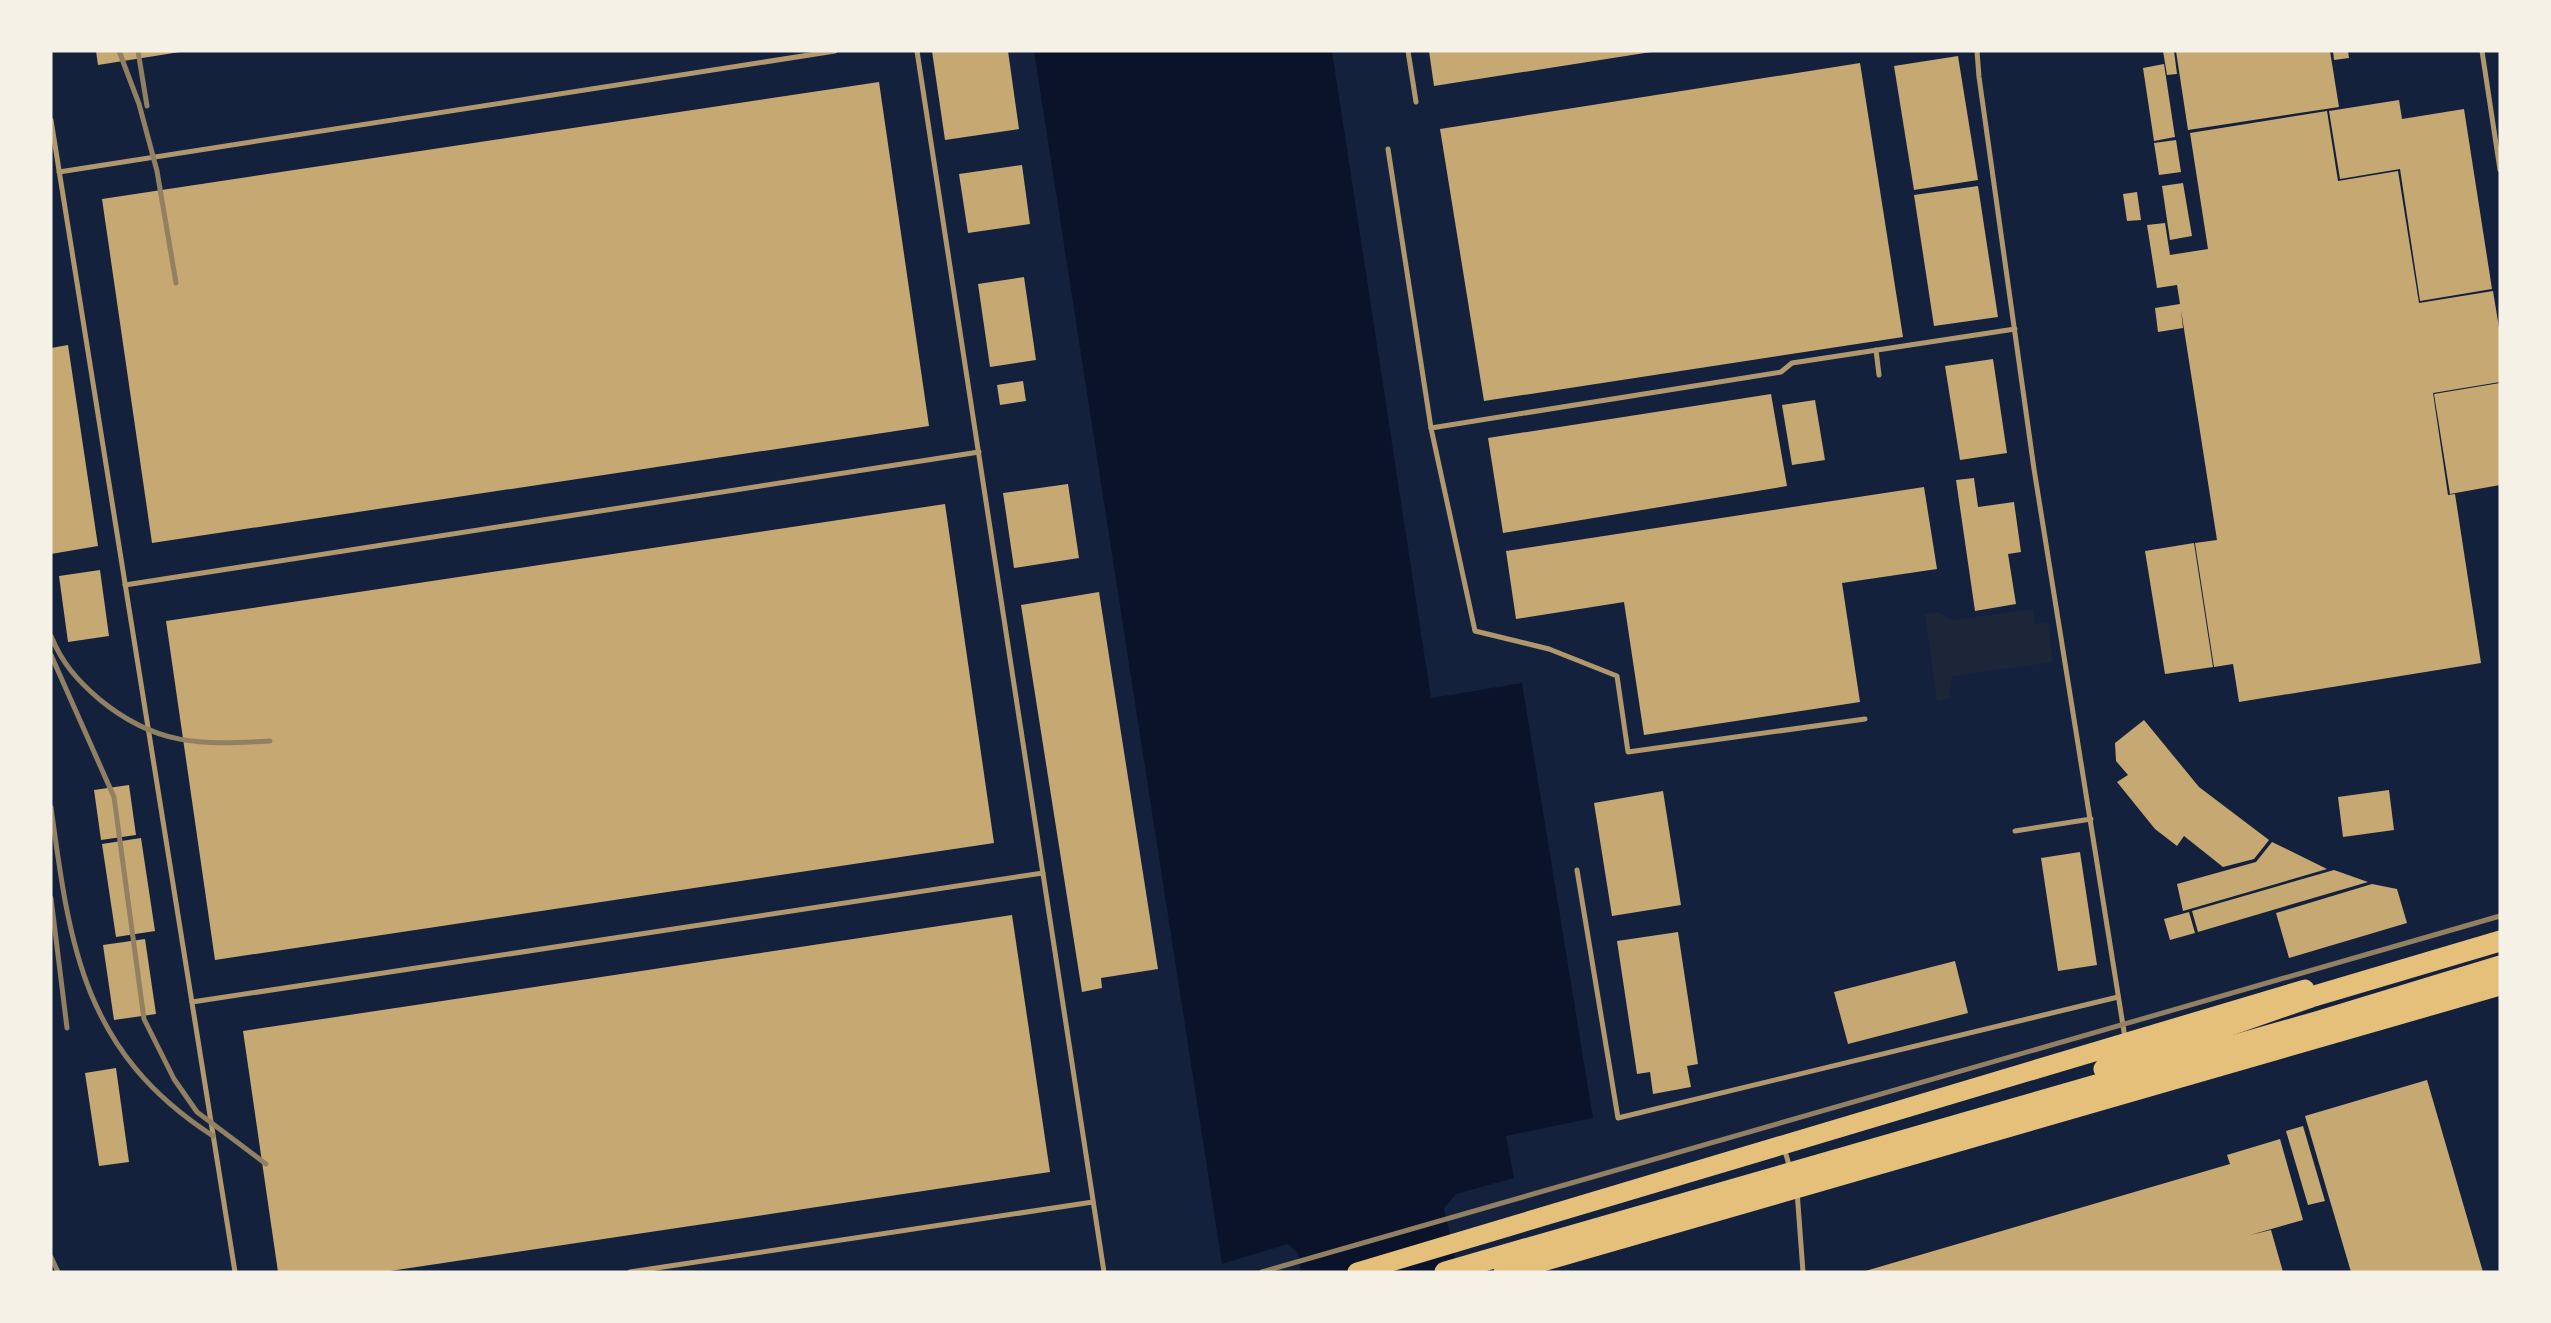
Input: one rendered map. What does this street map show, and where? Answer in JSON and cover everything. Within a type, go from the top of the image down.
[{"type":"highway","points":[[1357,1272],[2126,1041],[2500,933]]},
{"type":"highway","points":[[1857,1154],[2311,998],[2500,941]]},
{"type":"highway","points":[[1444,1272],[2500,966]]},
{"type":"highway","points":[[1543,1271],[2134,1096],[2500,983]]},
{"type":"highway","points":[[1504,1272],[2500,983]]},
{"type":"lane","points":[[59,172],[835,51]]},
{"type":"lane","points":[[917,51],[1104,1272]]},
{"type":"lane","points":[[1408,51],[1416,102]]},
{"type":"lane","points":[[1977,51],[2034,469],[2134,1096]]},
{"type":"lane","points":[[2482,51],[2500,170]]},
{"type":"lane","points":[[51,120],[235,1272]]},
{"type":"lane","points":[[1388,149],[1431,428],[1475,631],[1549,649],[1617,676],[1628,752],[1865,719]]},
{"type":"lane","points":[[1431,428],[1781,372],[1792,363],[2015,329]]},
{"type":"lane","points":[[1876,350],[1879,376]]},
{"type":"lane","points":[[125,585],[979,452]]},
{"type":"lane","points":[[2015,831],[2091,819]]},
{"type":"lane","points":[[1577,870],[1618,1118],[2118,997]]},
{"type":"lane","points":[[192,1002],[1043,873]]},
{"type":"lane","points":[[1783,1145],[1799,1195],[1803,1272]]},
{"type":"lane","points":[[630,1272],[1093,1202]]},
{"type":"shaded area","points":[[1034,51],[1332,51],[1431,698],[1522,683],[1593,1118],[1506,1136],[1514,1178],[1456,1194],[1444,1208],[1458,1272],[1301,1272],[1298,1253],[1288,1244],[1222,1264]]},
{"type":"shaded area","points":[[2033,609],[2035,624],[2048,623],[2053,662],[1952,676],[1949,699],[1937,701],[1925,614],[1939,612],[1952,620]]},
{"type":"building","points":[[96,51],[179,51],[180,52],[98,65]]},
{"type":"building","points":[[932,51],[1008,51],[1019,129],[945,140]]},
{"type":"building","points":[[1429,51],[1651,51],[1651,52],[1434,86]]},
{"type":"building","points":[[2163,51],[2174,51],[2177,74],[2167,75]]},
{"type":"building","points":[[2176,51],[2330,51],[2339,107],[2188,130]]},
{"type":"building","points":[[2333,51],[2348,51],[2349,58],[2334,60]]},
{"type":"building","points":[[1958,56],[1978,180],[1914,190],[1894,66]]},
{"type":"building","points":[[1860,63],[1903,337],[1484,401],[1440,129]]},
{"type":"building","points":[[2164,64],[2175,137],[2154,141],[2143,68]]},
{"type":"building","points":[[879,82],[929,426],[152,543],[102,199]]},
{"type":"building","points":[[2399,100],[2402,119],[2464,109],[2492,289],[2420,301],[2400,169],[2340,179],[2329,111]]},
{"type":"building","points":[[2327,111],[2338,181],[2398,171],[2419,303],[2493,291],[2500,334],[2500,382],[2433,393],[2448,495],[2455,494],[2481,663],[2239,702],[2233,664],[2214,667],[2195,543],[2217,540],[2181,310],[2183,328],[2158,332],[2155,308],[2180,304],[2177,285],[2157,288],[2147,225],[2165,223],[2170,255],[2208,249],[2190,133]]},
{"type":"building","points":[[2176,140],[2181,172],[2159,175],[2154,143]]},
{"type":"building","points":[[1022,165],[1030,224],[968,233],[959,174]]},
{"type":"building","points":[[2183,183],[2192,236],[2170,240],[2162,186]]},
{"type":"building","points":[[1978,186],[1998,317],[1934,326],[1914,195]]},
{"type":"building","points":[[2137,192],[2141,220],[2127,221],[2123,194]]},
{"type":"building","points":[[1024,277],[1036,360],[990,367],[978,284]]},
{"type":"building","points":[[68,345],[98,546],[51,554],[51,348]]},
{"type":"building","points":[[1993,359],[2007,453],[1960,460],[1945,366]]},
{"type":"building","points":[[1023,381],[1026,401],[1000,405],[997,385]]},
{"type":"building","points":[[2500,383],[2500,485],[2450,494],[2434,394]]},
{"type":"building","points":[[1771,394],[1787,486],[1503,533],[1488,438]]},
{"type":"building","points":[[1815,400],[1825,460],[1792,465],[1782,405]]},
{"type":"building","points":[[1974,478],[1978,507],[2014,502],[2021,552],[2008,554],[2016,604],[1975,611],[1956,480]]},
{"type":"building","points":[[1068,484],[1079,558],[1014,568],[1003,493]]},
{"type":"building","points":[[1924,487],[1937,569],[1842,583],[1860,702],[1644,735],[1624,602],[1516,619],[1506,551]]},
{"type":"building","points":[[945,504],[994,843],[215,960],[166,621]]},
{"type":"building","points":[[2194,543],[2213,667],[2165,674],[2145,551]]},
{"type":"building","points":[[100,570],[109,636],[68,642],[59,576]]},
{"type":"building","points":[[1099,592],[1158,969],[1101,978],[1102,988],[1082,992],[1021,605]]},
{"type":"building","points":[[2144,720],[2199,787],[2269,840],[2254,859],[2223,867],[2184,836],[2177,846],[2155,829],[2117,782],[2128,775],[2116,761],[2115,743]]},
{"type":"building","points":[[129,785],[136,835],[101,840],[94,790]]},
{"type":"building","points":[[2389,790],[2394,830],[2343,837],[2338,797]]},
{"type":"building","points":[[1663,791],[1681,905],[1612,916],[1594,803]]},
{"type":"building","points":[[141,838],[155,931],[116,937],[102,844]]},
{"type":"building","points":[[2272,842],[2327,869],[2183,911],[2177,884],[2256,862]]},
{"type":"building","points":[[2080,852],[2097,965],[2058,971],[2041,858]]},
{"type":"building","points":[[2334,870],[2368,882],[2198,932],[2192,911]]},
{"type":"building","points":[[2372,884],[2397,889],[2407,923],[2289,958],[2276,913]]},
{"type":"building","points":[[2189,912],[2195,933],[2170,940],[2164,919]]},
{"type":"building","points":[[1012,915],[1050,1172],[383,1272],[278,1272],[243,1031]]},
{"type":"building","points":[[1678,932],[1698,1064],[1687,1066],[1691,1087],[1653,1094],[1650,1072],[1637,1074],[1617,941]]},
{"type":"building","points":[[145,939],[156,1014],[114,1020],[103,945]]},
{"type":"building","points":[[1955,961],[1968,1013],[1848,1044],[1834,992]]},
{"type":"building","points":[[116,1068],[129,1162],[99,1166],[85,1073]]},
{"type":"building","points":[[2427,1080],[2483,1272],[2351,1272],[2305,1116]]},
{"type":"building","points":[[2303,1126],[2325,1201],[2308,1205],[2286,1131]]},
{"type":"building","points":[[2280,1139],[2303,1220],[2250,1235],[2271,1230],[2283,1272],[1862,1272],[2230,1164],[2227,1155]]},
{"type":"railway","points":[[119,51],[139,104],[157,171],[176,283]]},
{"type":"railway","points":[[138,51],[147,106]]},
{"type":"railway","points":[[51,636],[65,663],[84,685],[99,699],[140,726],[160,734],[200,742],[270,741]]},
{"type":"railway","points":[[51,655],[114,797],[144,1019],[174,1079],[197,1112],[266,1164]]},
{"type":"railway","points":[[51,807],[66,906],[77,951],[91,993],[110,1032],[136,1069],[170,1104],[213,1136]]},
{"type":"railway","points":[[51,898],[67,1028]]},
{"type":"railway","points":[[1262,1272],[2500,916]]},
{"type":"railway","points":[[51,1257],[58,1272]]}]
